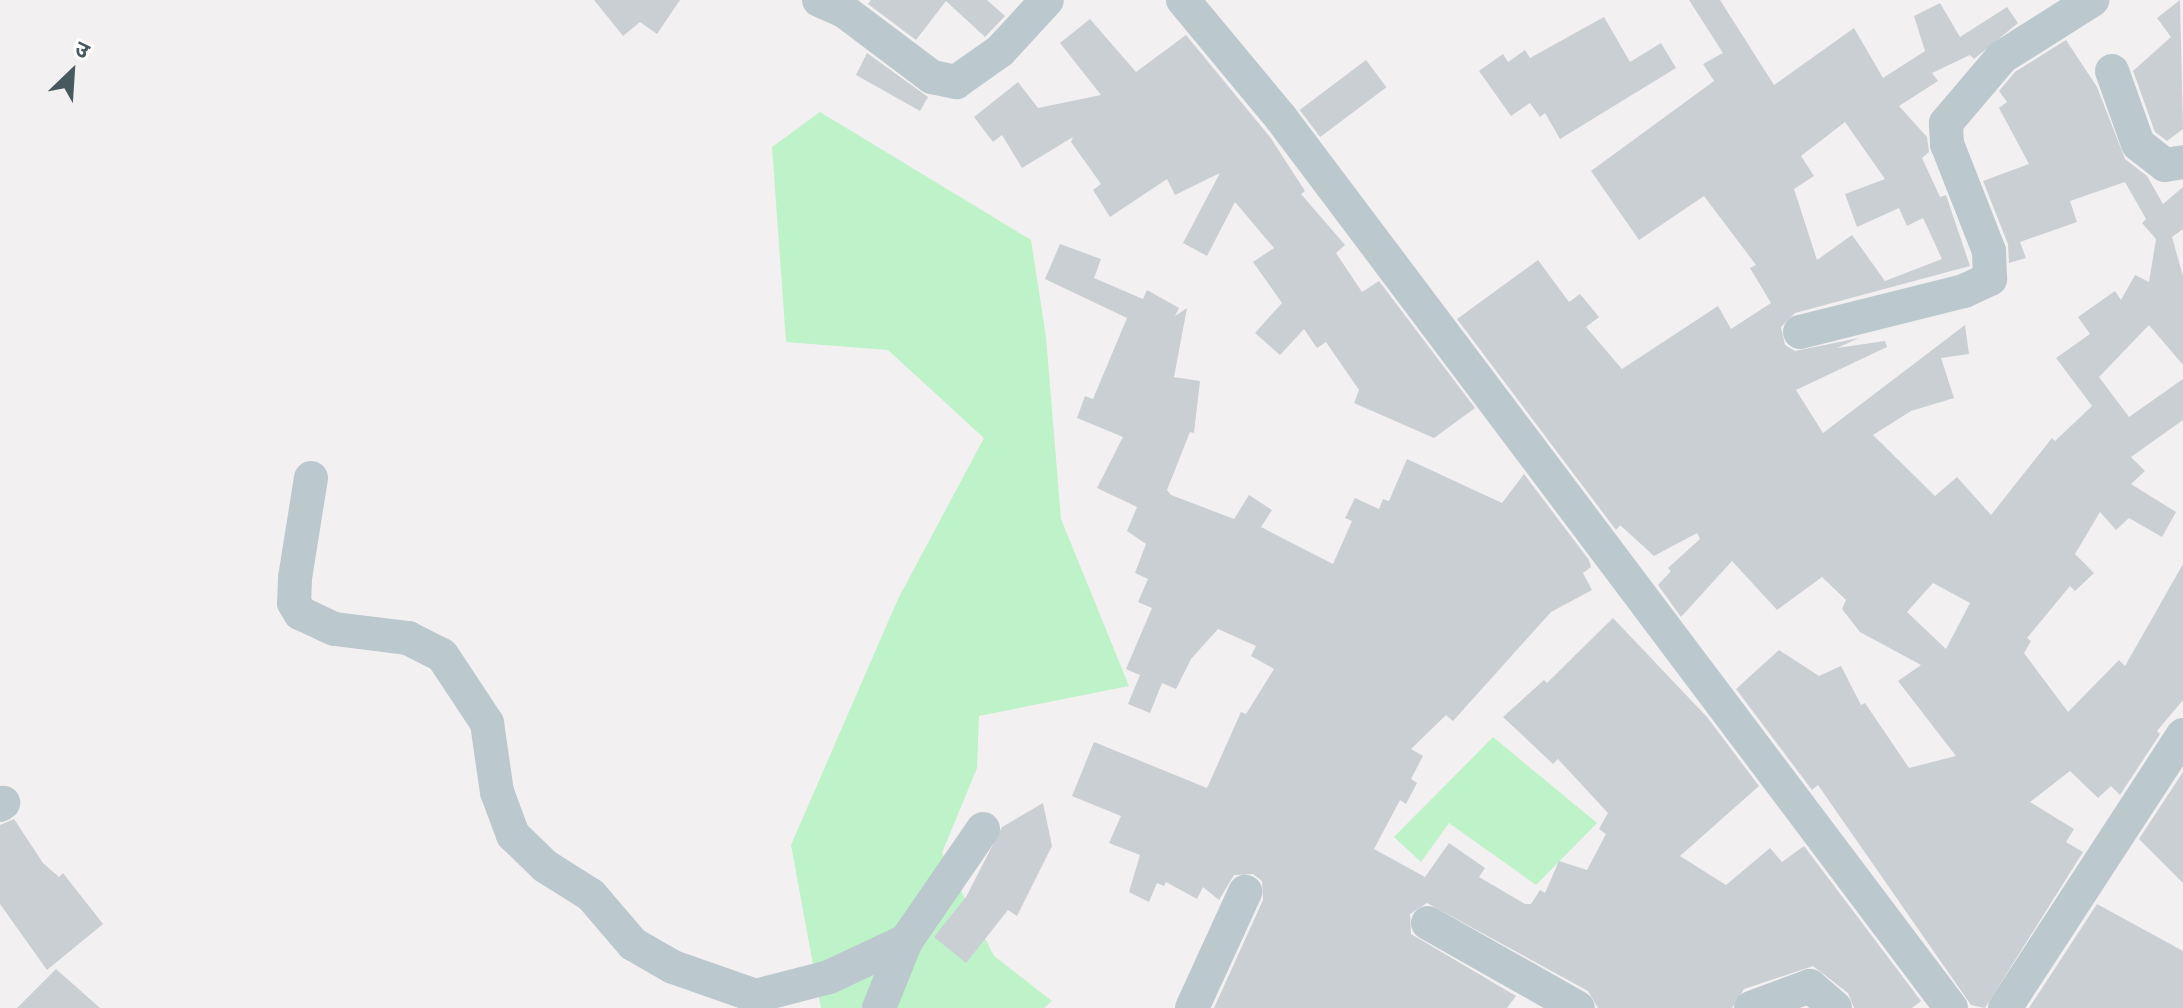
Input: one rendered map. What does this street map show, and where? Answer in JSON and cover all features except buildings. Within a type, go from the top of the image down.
[{"type":"street","points":[[819,0],[844,11],[932,77],[956,82],[1000,51],[1047,0]]},
{"type":"street","points":[[1183,0],[1281,118],[1936,1003]]},
{"type":"street","points":[[1800,332],[1964,291],[1990,279],[1991,259],[1947,144],[1946,123],[2002,57],[2092,0]]},
{"type":"street","points":[[2112,71],[2138,144],[2165,165],[2183,162]]},
{"type":"street","points":[[311,478],[295,578],[294,603],[300,613],[335,629],[408,638],[442,655],[487,723],[497,792],[513,835],[545,866],[591,895],[633,944],[673,967],[756,996],[829,977],[906,941]]},
{"type":"street","points":[[2005,1008],[2183,735]]},
{"type":"street","points":[[879,1008],[906,941],[983,829]]},
{"type":"street","points":[[1192,1008],[1245,892]]},
{"type":"street","points":[[1428,923],[1578,1008]]},
{"type":"street","points":[[1751,1008],[1810,986],[1835,1008]]},
{"type":"green space","points":[[820,112],[1031,240],[1046,337],[1061,519],[1129,686],[979,716],[977,768],[942,853],[994,956],[1052,1001],[1044,1008],[821,1008],[791,845],[898,599],[984,438],[888,350],[786,342],[772,147]]},
{"type":"green space","points":[[1493,737],[1597,823],[1536,885],[1449,823],[1421,862],[1394,837]]}]
